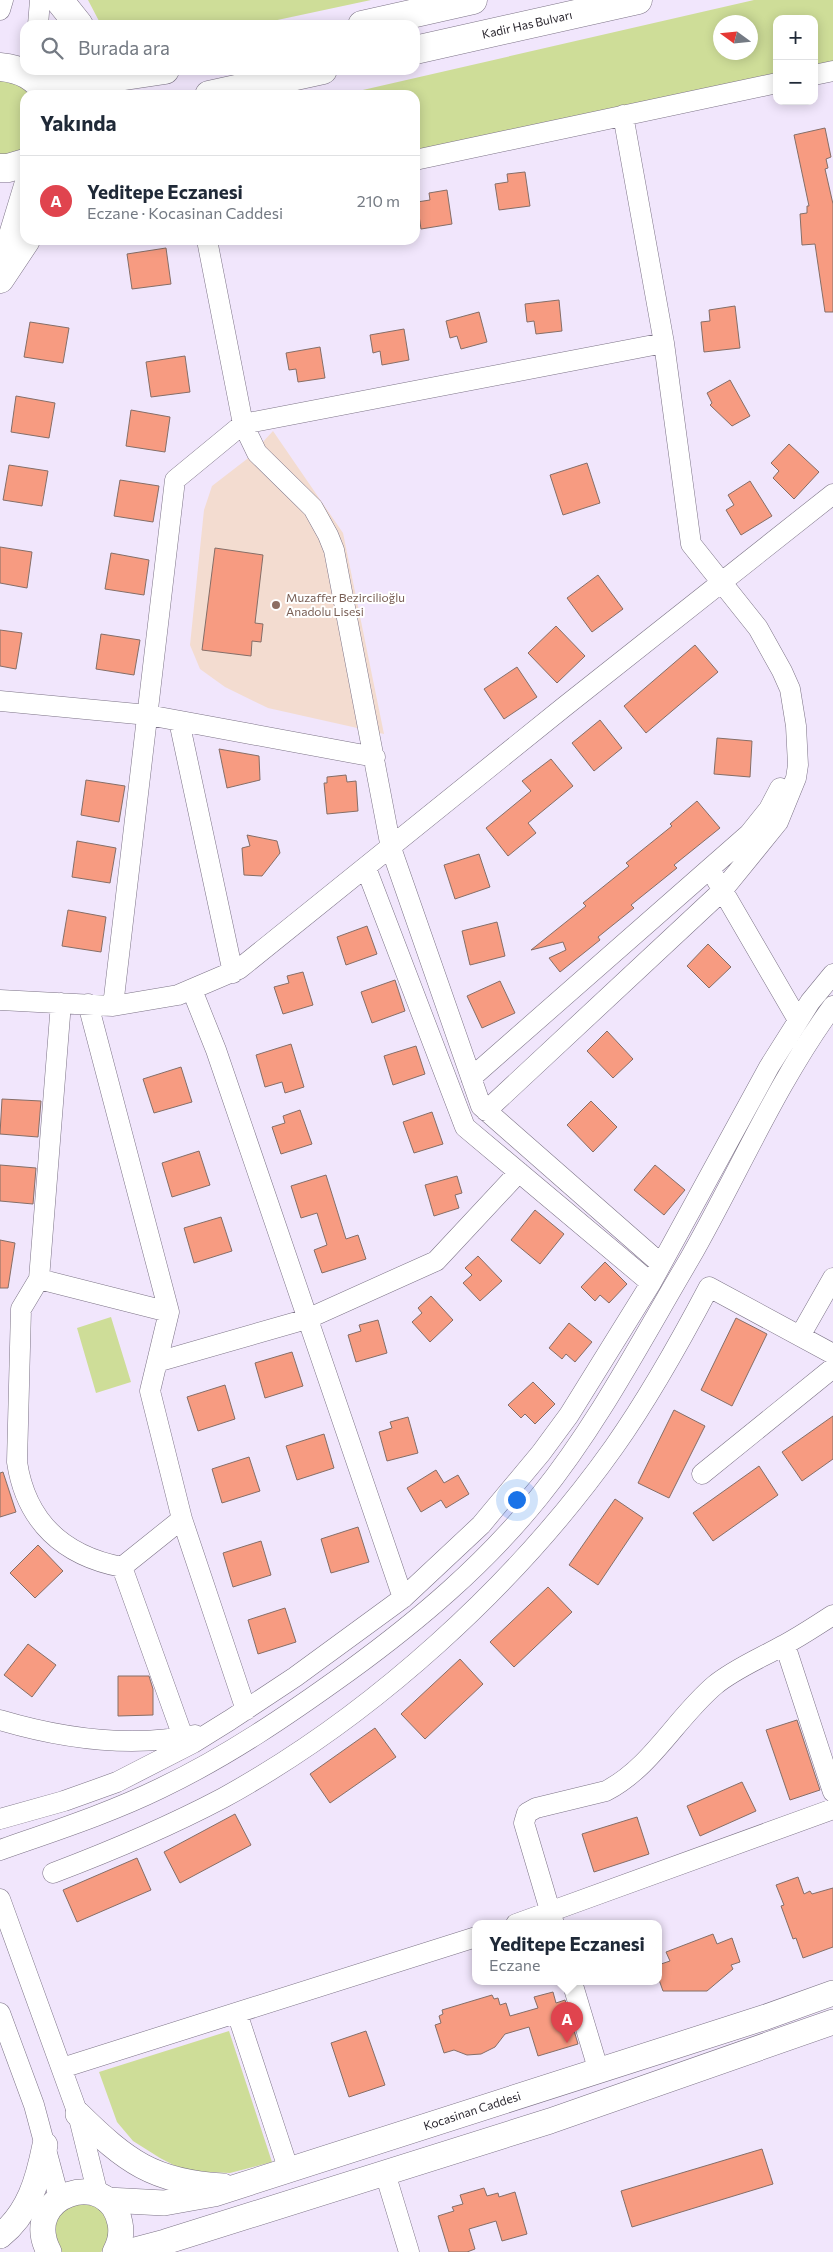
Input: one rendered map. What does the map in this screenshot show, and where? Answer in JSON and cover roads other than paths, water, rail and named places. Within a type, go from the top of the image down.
[{"type":"highway","points":[[58,0],[75,20]]},
{"type":"highway","points":[[384,20],[473,0]]},
{"type":"highway","name":"Kadir Has Bulvarı","points":[[420,49],[638,0]]},
{"type":"highway","points":[[0,67],[20,70]]},
{"type":"highway","points":[[39,82],[130,75]]},
{"type":"highway","points":[[232,90],[299,75]]},
{"type":"highway","points":[[0,168],[20,164]]},
{"type":"highway","points":[[0,279],[26,245]]},
{"type":"main road","name":"Kocasinan Caddesi","points":[[52,2206],[78,2191],[142,2203],[181,2202],[289,2171],[599,2072],[833,1993]]},
{"type":"main road","points":[[127,2252],[550,2121],[833,2022]]},
{"type":"main road","points":[[78,2114],[115,2150],[146,2169],[191,2183],[243,2185]]},
{"type":"main road","points":[[0,2236],[26,2208],[40,2170],[45,2145]]},
{"type":"main road","points":[[103,2197],[119,2217],[121,2238],[115,2252]]},
{"type":"main road","points":[[0,2245],[52,2206]]},
{"type":"main road","points":[[49,2252],[42,2234],[52,2206]]},
{"type":"street","points":[[0,10],[3,0]]},
{"type":"street","points":[[38,20],[40,0]]},
{"type":"street","points":[[818,74],[833,71]]},
{"type":"street","points":[[420,159],[773,84]]},
{"type":"street","points":[[471,1078],[749,834],[769,809],[781,786],[785,754],[782,710],[778,693],[748,634],[691,544],[664,343],[623,116]]},
{"type":"street","points":[[0,264],[20,198]]},
{"type":"street","points":[[208,245],[243,424],[257,453],[308,502],[321,521],[331,542],[375,758],[391,848],[481,1106],[661,1264]]},
{"type":"street","points":[[113,1006],[175,480],[243,424],[664,343]]},
{"type":"street","points":[[0,1000],[113,1006],[178,995],[233,973],[252,960],[564,707],[833,494]]},
{"type":"street","points":[[486,1111],[722,891],[778,822],[792,790],[798,765],[796,726],[790,690],[773,653],[758,628],[717,586]]},
{"type":"street","points":[[0,701],[148,715],[375,758]]},
{"type":"street","points":[[179,721],[233,973]]},
{"type":"street","points":[[366,868],[465,1127],[651,1283]]},
{"type":"street","points":[[710,869],[798,1020]]},
{"type":"street","points":[[0,1819],[64,1801],[117,1782],[211,1732],[246,1710],[403,1598],[481,1525],[541,1453],[569,1415],[651,1283],[760,1083],[798,1020],[833,974]]},
{"type":"street","points":[[192,990],[216,1050],[403,1598]]},
{"type":"street","points":[[62,1003],[38,1279],[21,1308],[9,1442],[18,1462],[23,1490],[42,1522],[58,1540],[88,1558],[122,1567]]},
{"type":"street","points":[[88,1004],[169,1312],[150,1391],[182,1519],[246,1710]]},
{"type":"street","points":[[0,1850],[158,1790],[202,1768],[280,1721],[418,1620],[482,1561],[512,1529],[561,1468],[612,1390],[683,1269],[792,1071],[833,1006]]},
{"type":"street","points":[[157,1362],[307,1319],[436,1260],[519,1172]]},
{"type":"street","points":[[683,1269],[709,1287],[833,1354]]},
{"type":"street","points":[[800,1336],[833,1278]]},
{"type":"street","points":[[38,1279],[169,1312]]},
{"type":"street","points":[[53,1873],[97,1857],[166,1826],[265,1773],[350,1714],[451,1630],[522,1560],[592,1476],[620,1439],[665,1369],[709,1287]]},
{"type":"street","points":[[702,1474],[833,1368]]},
{"type":"street","points":[[122,1567],[182,1519]]},
{"type":"street","points":[[122,1567],[184,1737]]},
{"type":"street","points":[[833,1614],[785,1645],[739,1668],[715,1685],[687,1712],[638,1769],[617,1786],[606,1791],[536,1808],[528,1813],[524,1823],[553,1919],[833,1808]]},
{"type":"street","points":[[785,1645],[833,1792]]},
{"type":"street","points":[[0,1720],[59,1736],[105,1741],[156,1740],[211,1732]]},
{"type":"street","points":[[0,1899],[78,2114],[103,2197]]},
{"type":"street","points":[[62,2068],[472,1938]]},
{"type":"street","points":[[573,1985],[599,2072]]},
{"type":"street","points":[[0,2013],[34,2105],[45,2145],[52,2206]]},
{"type":"street","points":[[237,2013],[289,2171]]},
{"type":"street","points":[[386,2172],[409,2252]]},
{"type":"place","name":"Muzaffer Bezircilioğlu Anadolu Lisesi","points":[[276,605]]},
{"type":"place","name":"Yeditepe Eczanesi","points":[[567,2043]]}]
